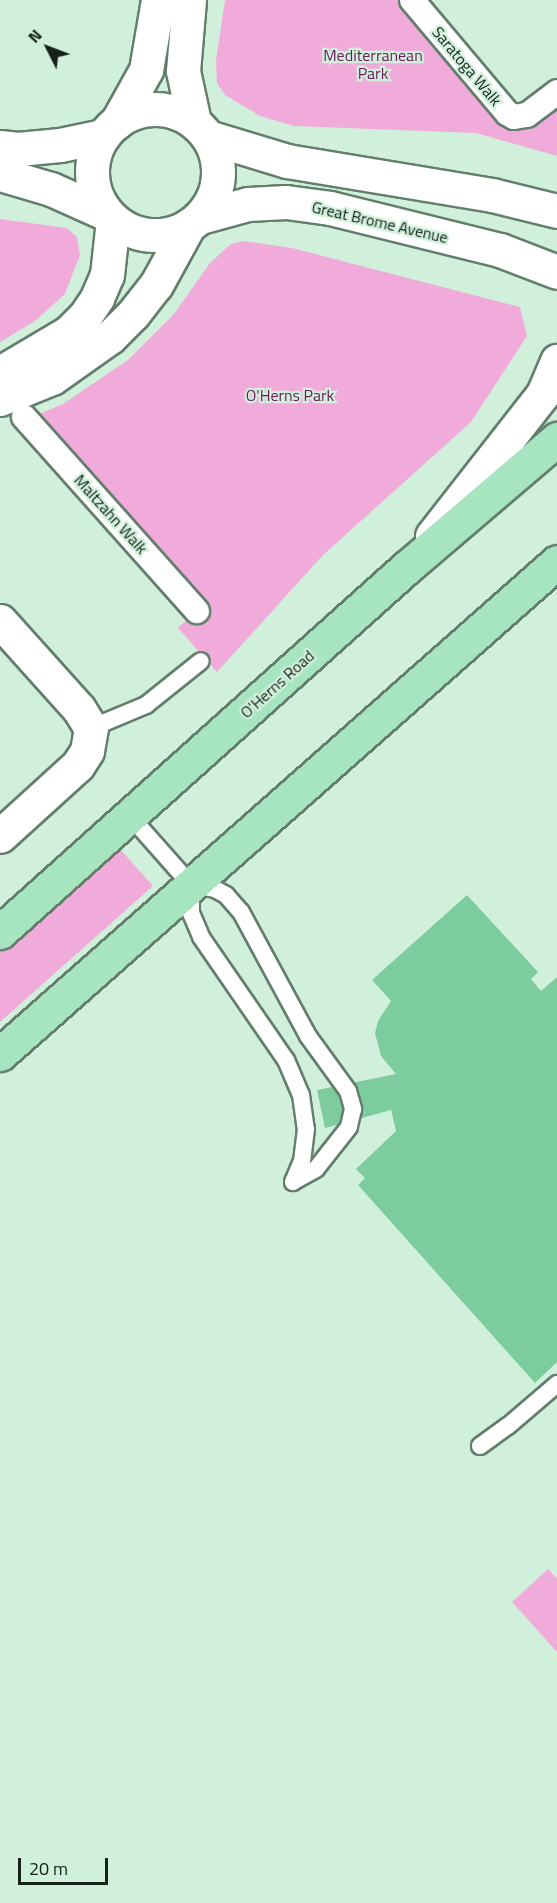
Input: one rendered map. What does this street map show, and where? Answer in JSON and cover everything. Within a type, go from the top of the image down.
[{"type":"main road","name":"O'Herns Road","points":[[0,932],[406,568],[557,439]]},
{"type":"main road","points":[[0,1054],[557,562]]},
{"type":"street","points":[[0,373],[61,337],[84,316],[97,298],[107,275],[110,217],[96,196],[92,176],[94,155],[146,70],[158,0]]},
{"type":"street","points":[[12,408],[110,337],[133,314],[156,285],[194,221],[212,199],[218,178],[216,157],[201,130],[183,70],[189,0]]},
{"type":"street","name":"Saratoga Walk","points":[[411,0],[507,113],[514,117],[527,115],[557,92]]},
{"type":"street","points":[[0,147],[18,149],[60,146],[110,129],[135,112],[156,109],[176,112],[201,130],[286,161],[492,195],[557,212]]},
{"type":"street","points":[[0,174],[51,189],[110,217],[131,231],[150,235],[171,233],[194,221]]},
{"type":"street","name":"Great Brome Avenue","points":[[194,221],[248,204],[286,202],[330,208],[500,250],[555,273]]},
{"type":"street","points":[[406,568],[543,394],[557,361]]},
{"type":"street","name":"Maltzahn Walk","points":[[12,408],[197,611]]},
{"type":"street","points":[[0,621],[79,709],[91,728],[87,751],[78,765],[0,836]]},
{"type":"lane","points":[[91,728],[146,705],[201,661]]},
{"type":"lane","points":[[130,816],[191,885],[215,889],[226,895],[241,912],[308,1036],[348,1091],[353,1109],[349,1127],[316,1169],[293,1182],[302,1161],[306,1129],[301,1095],[286,1060],[201,937],[191,913],[191,885]]},
{"type":"lane","points":[[480,1446],[508,1426],[557,1384]]},
{"type":"green space","name":"Mediterranean Park","points":[[225,0],[405,0],[503,116],[557,97],[557,156],[476,133],[294,126],[260,116],[225,95],[217,83],[216,61]]},
{"type":"green space","points":[[0,219],[67,228],[77,237],[80,255],[65,294],[35,321],[0,342]]},
{"type":"green space","name":"O'Herns Park","points":[[243,241],[292,248],[520,307],[527,336],[471,422],[323,555],[217,672],[178,628],[201,607],[32,417],[63,404],[128,360],[174,314],[210,263],[231,244]]},
{"type":"green space","points":[[120,849],[153,886],[0,1022],[0,951],[30,932]]},
{"type":"green space","points":[[548,1569],[557,1579],[557,1652],[512,1602]]},
{"type":"building","points":[[467,895],[538,972],[531,979],[541,991],[557,977],[557,1362],[535,1383],[358,1185],[365,1178],[356,1169],[396,1131],[391,1110],[325,1128],[317,1090],[396,1074],[381,1056],[375,1033],[378,1021],[391,1001],[372,980]]}]
